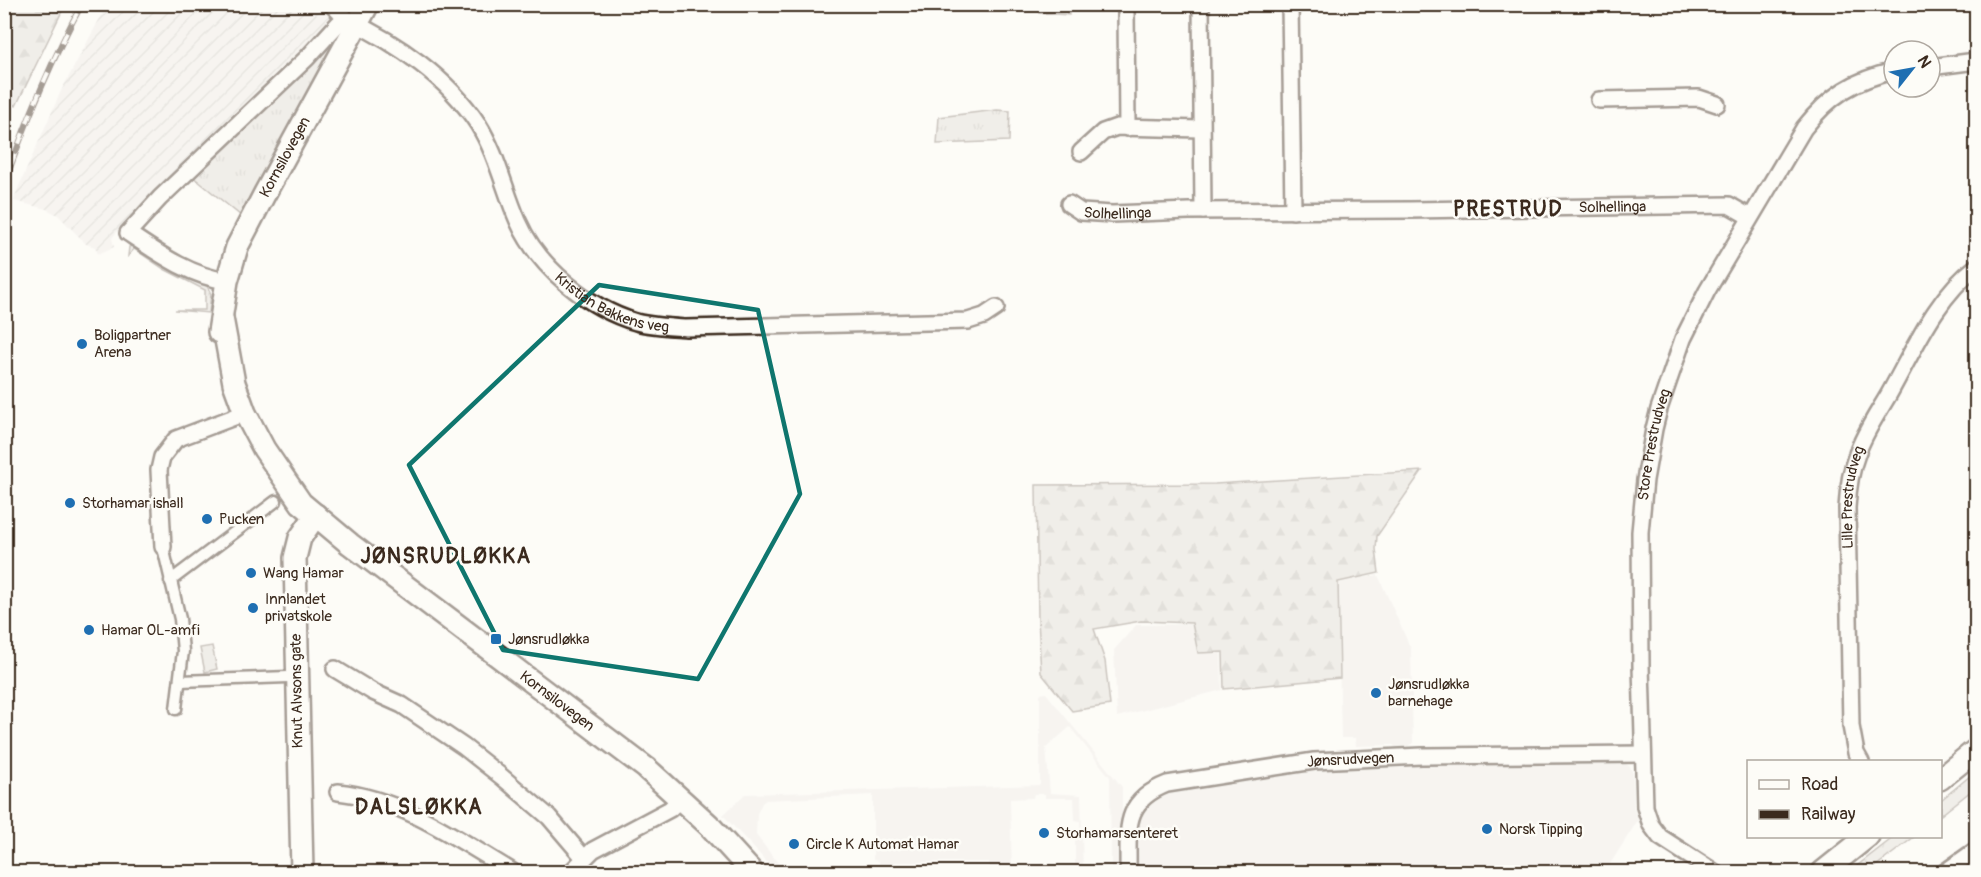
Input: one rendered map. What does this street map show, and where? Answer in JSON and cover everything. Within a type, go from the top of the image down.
[{"type":"main road","name":"Kornsilovegen","points":[[368,4],[352,22],[237,247],[226,281],[218,340],[220,362],[223,380],[239,414],[250,449],[281,497],[294,512],[312,519],[337,540],[350,544],[646,768],[709,825],[752,873]]},
{"type":"main road","name":"Knut Alvsons gate","points":[[302,873],[295,569],[298,544],[312,519]]},
{"type":"main road","points":[[1942,778],[1977,750]]},
{"type":"main road","points":[[1823,873],[1867,838]]},
{"type":"street","points":[[331,4],[352,22]]},
{"type":"street","points":[[1127,128],[1126,9],[1128,4]]},
{"type":"street","points":[[1201,4],[1203,211]]},
{"type":"street","points":[[1290,4],[1293,211]]},
{"type":"street","points":[[226,281],[179,265],[128,233],[160,198],[307,58],[338,24],[352,22]]},
{"type":"street","name":"Kristian Bakkens veg","points":[[352,22],[413,58],[447,87],[463,105],[478,123],[490,145],[516,215],[532,246],[560,278],[588,300],[602,307],[636,322],[686,328],[968,321],[984,316],[996,308]]},
{"type":"street","points":[[1942,65],[1977,61]]},
{"type":"street","name":"Store Prestrudveg","points":[[1714,873],[1660,837],[1651,825],[1644,807],[1640,532],[1645,480],[1654,429],[1683,339],[1707,291],[1804,128],[1820,108],[1837,93],[1882,74]]},
{"type":"street","points":[[1599,100],[1699,98],[1717,104]]},
{"type":"street","points":[[1081,152],[1103,132],[1117,127],[1201,129]]},
{"type":"street","name":"Solhellinga","points":[[1069,204],[1082,212],[1112,214],[1729,205],[1750,217]]},
{"type":"street","name":"Lille Prestrudveg","points":[[1860,760],[1856,753],[1851,726],[1848,488],[1857,452],[1935,313],[1954,286],[1977,267]]},
{"type":"street","points":[[176,709],[183,651],[180,619],[163,547],[159,470],[162,457],[176,439],[239,414]]},
{"type":"street","points":[[170,581],[276,501]]},
{"type":"street","points":[[335,669],[373,692],[402,705],[464,747],[549,817],[584,858]]},
{"type":"street","points":[[180,681],[288,677]]},
{"type":"street","name":"Jønsrudvegen","points":[[1128,873],[1130,818],[1140,800],[1155,789],[1167,784],[1314,761],[1422,756],[1643,754]]},
{"type":"street","points":[[338,792],[371,797],[406,812],[513,873]]},
{"type":"street","points":[[571,873],[593,850],[670,809],[681,798]]},
{"type":"street","points":[[1945,873],[1977,850]]},
{"type":"highlighted area","points":[[599,285],[758,310],[800,494],[698,679],[503,650],[409,465]]},
{"type":"shaded area","points":[[107,5],[341,5],[322,34],[136,208],[112,238],[114,247],[98,254],[95,247],[86,244],[58,215],[46,209],[14,201],[61,91]]},
{"type":"shaded area","name":"Jønsrudløkka barnehage","points":[[1378,575],[1411,649],[1413,744],[1409,745],[1409,748],[1397,749],[1393,745],[1356,746],[1355,738],[1341,738],[1337,581]]},
{"type":"shaded area","points":[[1197,624],[1197,653],[1221,653],[1222,690],[1117,717],[1114,650],[1136,625]]},
{"type":"shaded area","points":[[1046,693],[1122,787],[1122,872],[1111,872],[1110,777],[1070,727],[1046,748],[1050,793],[1081,795],[1083,872],[1075,872],[1075,833],[1080,833],[1080,821],[1075,820],[1074,798],[1045,798],[1045,794],[1034,794],[1033,798],[1010,799],[1012,872],[1006,868],[990,872],[989,862],[895,862],[894,869],[886,869],[885,865],[873,860],[873,795],[766,800],[762,803],[757,814],[756,835],[785,872],[776,872],[723,815],[745,794],[1040,785],[1040,694]]},
{"type":"shaded area","points":[[1625,763],[1633,773],[1634,809],[1638,820],[1605,872],[1138,872],[1136,821],[1141,810],[1154,798],[1167,793],[1331,768]]},
{"type":"green space","points":[[4,5],[65,5],[16,106],[5,100]]},
{"type":"green space","points":[[1039,5],[1069,5],[1069,15],[1039,13]]},
{"type":"green space","points":[[330,42],[335,43],[240,215],[192,176]]},
{"type":"green space","points":[[997,110],[1010,111],[1009,141],[937,144],[939,117]]},
{"type":"green space","points":[[134,245],[207,286],[211,294],[209,313],[175,310],[205,310],[205,290],[164,269],[134,249],[128,256],[129,247]]},
{"type":"green space","points":[[1422,471],[1377,536],[1379,573],[1338,582],[1340,678],[1224,689],[1223,652],[1198,653],[1192,623],[1141,621],[1094,629],[1105,661],[1110,705],[1072,711],[1041,673],[1036,485],[1215,484]]},
{"type":"green space","points":[[212,646],[217,669],[205,672],[200,648]]},
{"type":"green space","points":[[1976,771],[1976,787],[1942,814],[1942,799]]},
{"type":"green space","points":[[1893,838],[1913,838],[1868,872],[1849,872]]},
{"type":"railway","points":[[4,185],[39,93],[82,4]]},
{"type":"place","name":"Boligpartner Arena","points":[[82,344]]},
{"type":"place","name":"Storhamar ishall","points":[[70,503]]},
{"type":"place","name":"Pucken","points":[[207,519]]},
{"type":"place","name":"Wang Hamar","points":[[251,573]]},
{"type":"place","name":"Innlandet privatskole","points":[[253,608]]},
{"type":"place","name":"Hamar OL-amfi","points":[[89,630]]},
{"type":"place","name":"Jønsrudløkka","points":[[496,639]]},
{"type":"place","name":"Jønsrudløkka barnehage","points":[[1376,693]]},
{"type":"place","name":"Norsk Tipping","points":[[1487,829]]},
{"type":"place","name":"Storhamarsenteret","points":[[1044,833]]},
{"type":"place","name":"Circle K Automat Hamar","points":[[794,844]]},
{"type":"district","name":"PRESTRUD","points":[[1508,209]]},
{"type":"district","name":"JØNSRUDLØKKA","points":[[446,556]]},
{"type":"district","name":"DALSLØKKA","points":[[419,807]]}]
